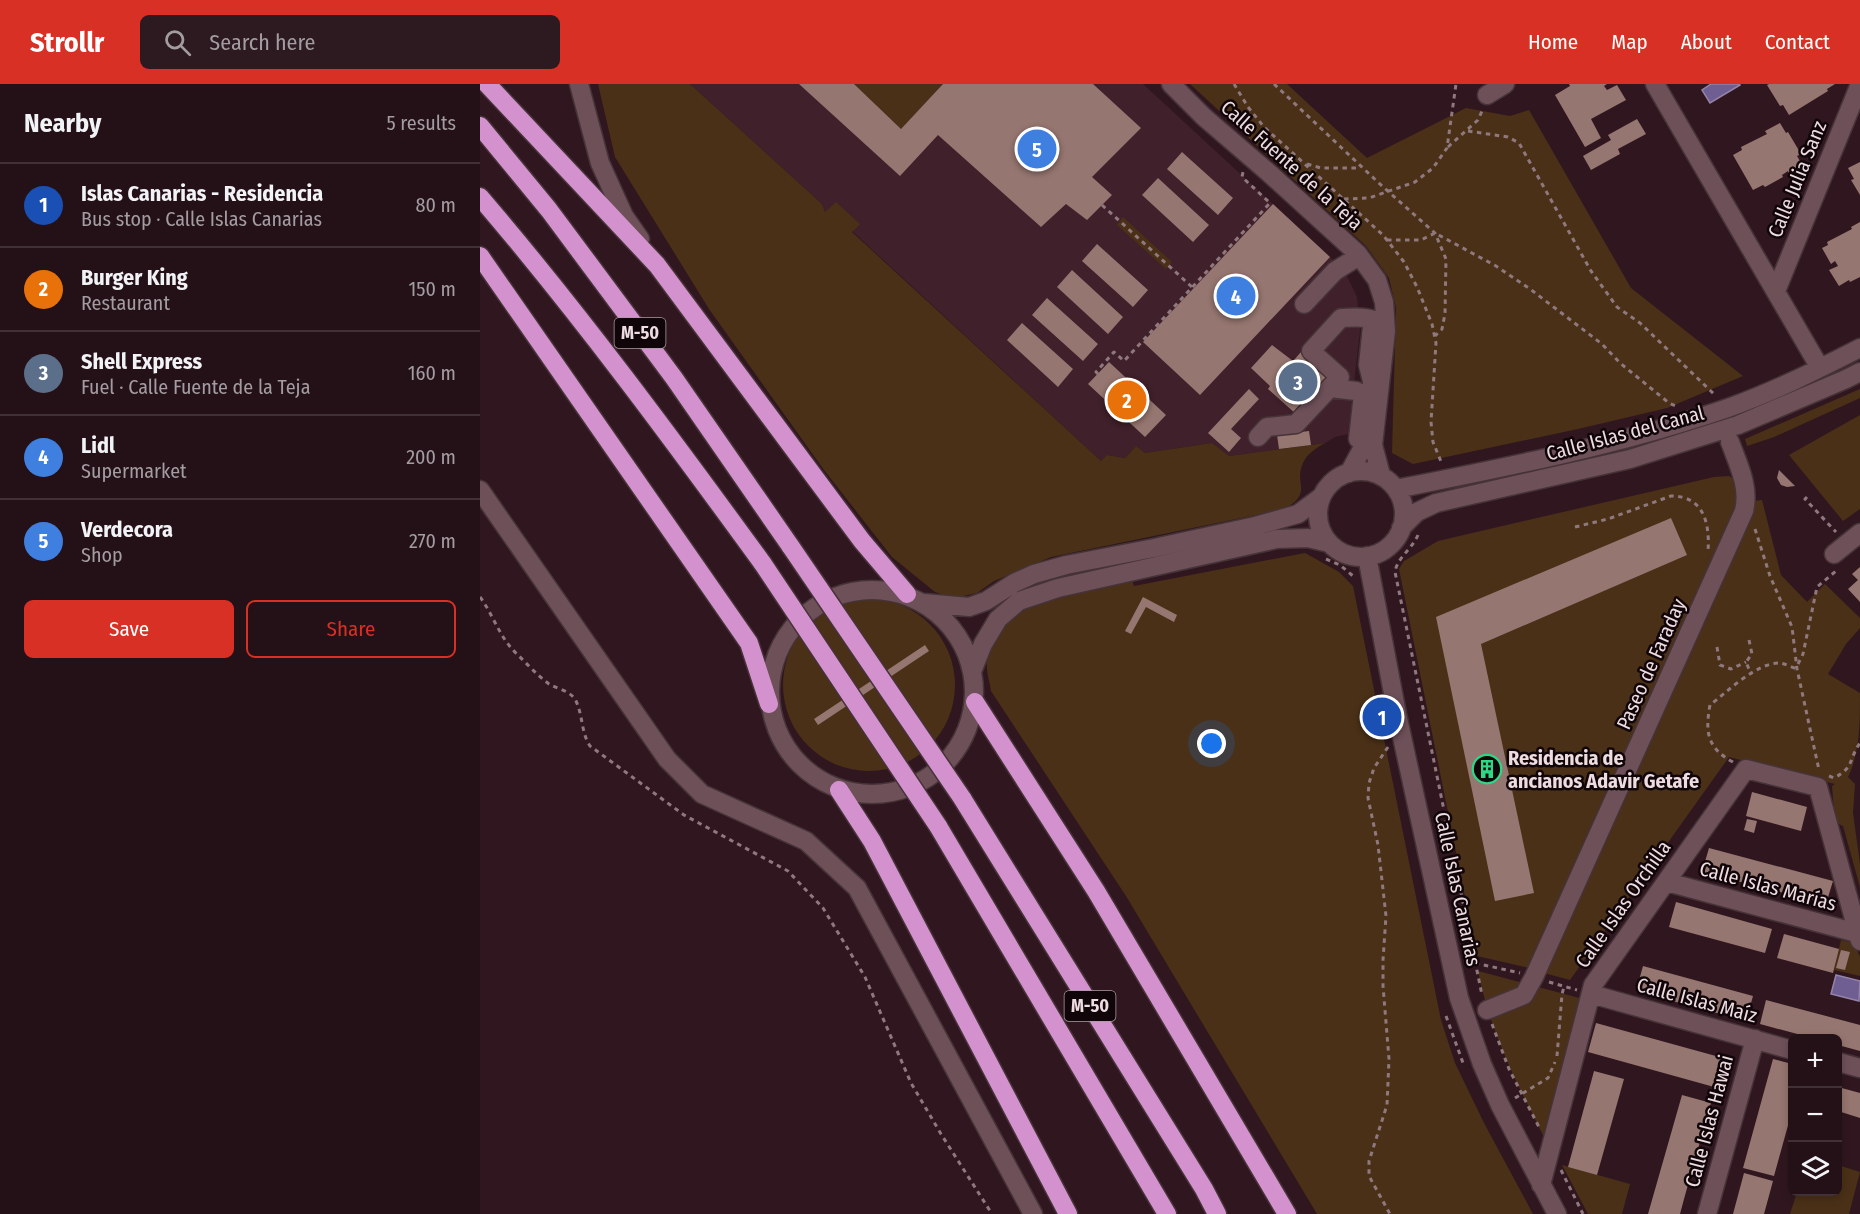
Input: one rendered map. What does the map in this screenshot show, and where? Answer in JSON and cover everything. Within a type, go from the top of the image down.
[{"type":"highway","points":[[487,84],[657,265],[862,541],[907,594]]},
{"type":"highway","name":"M-50","points":[[480,126],[549,210],[674,378],[962,798],[1217,1214]]},
{"type":"highway","name":"M-50","points":[[480,198],[517,240],[671,437],[763,564],[938,826],[1167,1214]]},
{"type":"highway","points":[[480,256],[749,643],[769,704]]},
{"type":"highway","points":[[975,702],[1096,891],[1287,1214]]},
{"type":"highway","points":[[839,790],[872,841],[1068,1214]]},
{"type":"highway","points":[[1254,1157],[1281,1214]]},
{"type":"street","points":[[579,84],[600,164],[624,216],[657,265]]},
{"type":"street","name":"Calle Fuente de la Teja","points":[[1171,84],[1204,117],[1358,255],[1377,280],[1384,302],[1386,331],[1373,445],[1381,475]]},
{"type":"street","points":[[1487,95],[1505,84]]},
{"type":"street","points":[[1655,84],[1820,368]]},
{"type":"street","name":"Calle Julia Sanz","points":[[1776,291],[1860,84]]},
{"type":"street","points":[[1304,304],[1335,271],[1358,255]]},
{"type":"street","name":"Calle Fuente de la Teja","points":[[1344,474],[1358,458],[1366,437],[1372,393],[1368,365],[1372,300],[1366,274],[1358,255]]},
{"type":"street","points":[[1258,437],[1267,426],[1296,424],[1340,377],[1311,351],[1341,318],[1372,319],[1379,323],[1376,355],[1382,370]]},
{"type":"street","name":"Calle Islas del Canal","points":[[1396,489],[1634,436],[1730,407],[1860,348]]},
{"type":"street","name":"Calle Islas del Canal","points":[[1401,528],[1417,512],[1436,503],[1630,459],[1738,425],[1860,372]]},
{"type":"street","points":[[1330,388],[1363,394],[1357,445],[1344,474]]},
{"type":"street","name":"Paseo de Faraday","points":[[1487,1010],[1524,995],[1534,977],[1744,511],[1747,499],[1746,489],[1730,441]]},
{"type":"street","points":[[924,603],[969,607],[986,601],[1014,583],[1034,574],[1065,564],[1154,548],[1298,514],[1321,496],[1329,485],[1344,474],[1353,471],[1381,475],[1396,489],[1402,501],[1404,515],[1396,538],[1388,547],[1367,556],[1353,556],[1340,551],[1326,550],[1308,538],[1277,539],[1058,588],[1019,601],[998,619],[972,669]]},
{"type":"street","points":[[480,490],[667,759],[702,794],[806,841],[857,888],[1033,1214]]},
{"type":"street","points":[[1321,496],[1318,521],[1326,550]]},
{"type":"street","points":[[1837,547],[1860,533]]},
{"type":"street","name":"Calle Islas Canarias","points":[[1367,556],[1397,714],[1459,998],[1482,1064],[1500,1105],[1557,1214]]},
{"type":"street","points":[[869,589],[907,594],[924,603],[945,620],[962,641],[972,669],[975,702],[960,746],[925,781],[889,794],[839,790],[807,773],[781,742],[769,704],[771,668],[781,641],[807,612],[836,595],[869,589]]},
{"type":"street","points":[[1746,769],[1818,780],[1858,937]]},
{"type":"street","name":"Calle Islas Orchilla","points":[[1541,1185],[1593,986],[1746,769]]},
{"type":"street","name":"Calle Islas Marías","points":[[1667,882],[1858,937]]},
{"type":"street","name":"Calle Islas Maíz","points":[[1591,994],[1788,1049]]},
{"type":"street","name":"Calle Islas Hawai","points":[[1707,1214],[1755,1039]]},
{"type":"street","points":[[1842,1063],[1860,1068]]},
{"type":"path","points":[[1274,84],[1362,168],[1435,233],[1496,266],[1530,289],[1602,344],[1620,363],[1669,403],[1683,410]]},
{"type":"path","points":[[1447,148],[1456,84]]},
{"type":"path","points":[[1344,199],[1369,198],[1415,182],[1433,168],[1447,148],[1478,120],[1487,95]]},
{"type":"path","points":[[1468,131],[1508,137],[1519,143],[1591,271],[1617,307],[1640,323],[1717,398]]},
{"type":"path","points":[[1306,164],[1321,168],[1362,168]]},
{"type":"path","points":[[1098,374],[1096,372],[1114,352],[1124,361],[1270,203],[1242,177],[1243,172]]},
{"type":"path","points":[[1102,205],[1192,287]]},
{"type":"path","points":[[1386,239],[1421,240],[1435,233]]},
{"type":"path","points":[[1435,233],[1446,259],[1447,278],[1442,329],[1435,337]]},
{"type":"path","points":[[1575,527],[1608,519],[1671,496],[1682,496],[1693,500],[1705,518],[1709,540],[1706,558]]},
{"type":"path","points":[[1797,667],[1803,654],[1817,587],[1847,561],[1805,499],[1807,497]]},
{"type":"path","points":[[1744,511],[1750,516],[1770,576],[1792,627],[1797,667],[1820,768],[1818,780],[1834,778],[1851,766],[1854,751],[1860,743]]},
{"type":"path","points":[[1420,529],[1411,548],[1396,566],[1395,572],[1473,955],[1487,1010],[1509,1070],[1583,1214]]},
{"type":"path","points":[[1326,550],[1351,572],[1354,579]]},
{"type":"path","points":[[480,597],[489,609],[498,631],[515,653],[550,684],[564,690],[576,700],[584,737],[590,746],[684,815],[788,871],[823,908],[865,976],[911,1083],[992,1214]]},
{"type":"path","points":[[1717,647],[1720,665],[1731,669],[1746,662],[1752,654],[1749,640]]},
{"type":"path","points":[[1746,662],[1751,674]]},
{"type":"path","points":[[1746,769],[1719,754],[1710,740],[1707,720],[1710,705],[1766,665],[1780,663],[1797,667]]},
{"type":"path","points":[[1390,1214],[1370,1176],[1369,1161],[1387,1105],[1389,1059],[1383,986],[1386,916],[1378,845],[1368,798],[1369,783],[1374,768],[1389,746],[1391,757]]},
{"type":"path","points":[[1500,1105],[1548,1078],[1556,1059],[1564,987]]},
{"type":"path","points":[[1444,1007],[1464,1067]]},
{"type":"shaded area","points":[[598,84],[690,84],[822,204],[825,212],[836,202],[860,224],[852,232],[1101,461],[1107,455],[1125,458],[1136,446],[1145,453],[1212,443],[1229,456],[1325,443],[1312,452],[1303,463],[1299,497],[1285,509],[1051,557],[994,581],[977,593],[954,598],[935,592],[892,557],[824,470],[709,309],[615,157]]},
{"type":"shaded area","points":[[690,84],[1143,84],[1344,270],[1357,297],[1360,331],[1348,434],[1335,437],[1325,443],[1229,456],[1212,443],[1145,453],[1136,446],[1125,458],[1108,455],[1101,461],[852,231],[859,224],[825,212],[822,204]]},
{"type":"shaded area","points":[[854,84],[943,84],[901,129]]},
{"type":"shaded area","points":[[1190,84],[1287,84],[1367,158],[1466,108],[1510,116],[1529,110],[1631,288],[1743,376],[1667,408],[1578,429],[1413,464],[1392,453],[1396,308],[1389,278],[1366,246]]},
{"type":"shaded area","points":[[1711,84],[1740,85],[1710,103],[1702,90]]},
{"type":"shaded area","points":[[1123,217],[1172,262],[1166,269],[1117,225]]},
{"type":"shaded area","points":[[1860,389],[1860,398],[1774,437],[1747,446],[1745,439]]},
{"type":"shaded area","points":[[1860,415],[1860,509],[1843,521],[1789,455]]},
{"type":"shaded area","points":[[1729,476],[1737,481],[1739,501],[1529,968],[1477,956],[1399,569],[1404,561],[1438,541],[1714,477]]},
{"type":"shaded area","points":[[1762,500],[1781,575],[1807,602],[1825,584],[1860,618],[1860,628],[1846,644],[1828,674],[1860,693],[1857,747],[1848,777],[1855,784],[1853,813],[1860,864],[1860,887],[1843,826],[1835,822],[1832,786],[1835,784],[1729,757],[1570,980],[1544,973],[1753,501]]},
{"type":"shaded area","points":[[1305,553],[1339,572],[1353,586],[1441,1020],[1455,1063],[1533,1214],[1317,1214],[1126,896],[991,691],[987,663],[993,641],[1006,623],[1022,610],[1043,600],[1088,587],[1132,580],[1134,586]]},
{"type":"shaded area","points":[[869,599],[886,600],[902,605],[917,613],[930,624],[941,637],[949,652],[954,668],[954,702],[949,718],[941,733],[930,746],[917,757],[902,765],[886,770],[869,771],[852,770],[836,765],[821,757],[808,746],[797,733],[789,718],[784,702],[783,685],[784,668],[789,652],[797,637],[808,624],[821,613],[836,605],[852,600]]},
{"type":"shaded area","points":[[1841,940],[1854,943],[1860,957],[1860,976],[1834,970]]},
{"type":"shaded area","points":[[1478,971],[1583,999],[1546,1141],[1497,1037]]},
{"type":"shaded area","points":[[1836,975],[1860,981],[1859,1001],[1831,994]]},
{"type":"shaded area","points":[[1562,1165],[1630,1184],[1622,1214],[1588,1214]]},
{"type":"shaded area","points":[[1842,1166],[1860,1172],[1849,1214],[1790,1214],[1796,1196],[1842,1196]]},
{"type":"building","points":[[799,84],[854,84],[901,129],[943,84],[1093,84],[1141,128],[1092,177],[1112,195],[1087,220],[1066,204],[1041,227],[938,135],[900,176]]},
{"type":"building","points":[[1569,84],[1607,84],[1604,86],[1607,90],[1617,85],[1626,100],[1591,119],[1601,138],[1585,147],[1555,95],[1570,86]]},
{"type":"building","points":[[1835,84],[1827,89],[1828,91],[1789,115],[1783,105],[1780,106],[1767,85]]},
{"type":"building","points":[[1637,119],[1646,134],[1618,149],[1620,154],[1591,170],[1583,156],[1611,140],[1608,135]]},
{"type":"building","points":[[1780,123],[1801,154],[1797,156],[1803,166],[1789,174],[1788,171],[1782,175],[1783,177],[1765,187],[1763,185],[1753,190],[1733,155],[1742,150],[1741,147],[1767,134],[1765,131]]},
{"type":"building","points":[[1182,152],[1233,198],[1218,215],[1167,169]]},
{"type":"building","points":[[1860,162],[1860,195],[1851,180],[1854,179],[1848,168]]},
{"type":"building","points":[[1158,178],[1209,225],[1193,242],[1142,195]]},
{"type":"building","points":[[1273,204],[1330,257],[1200,395],[1143,342]]},
{"type":"building","points":[[1860,222],[1860,277],[1839,286],[1829,270],[1838,266],[1835,261],[1831,264],[1822,248],[1828,245],[1827,242],[1852,229],[1851,227]]},
{"type":"building","points":[[1097,244],[1148,290],[1133,307],[1082,261]]},
{"type":"building","points":[[1072,270],[1123,317],[1108,334],[1057,287]]},
{"type":"building","points":[[1047,298],[1098,344],[1083,361],[1032,315]]},
{"type":"building","points":[[1022,323],[1073,369],[1058,387],[1007,340]]},
{"type":"building","points":[[1272,345],[1293,361],[1301,352],[1329,378],[1296,414],[1268,389],[1270,386],[1251,368]]},
{"type":"building","points":[[1109,362],[1166,415],[1145,437],[1088,384]]},
{"type":"building","points":[[1249,389],[1259,399],[1231,429],[1241,438],[1229,452],[1208,433]]},
{"type":"building","points":[[1309,431],[1311,445],[1279,449],[1277,435]]},
{"type":"building","points":[[1779,470],[1795,486],[1781,485],[1777,478]]},
{"type":"building","name":"Residencia de ancianos Adavir Getafe","points":[[1671,518],[1687,555],[1481,644],[1534,893],[1495,901],[1436,617]]},
{"type":"building","points":[[1860,567],[1860,602],[1848,589],[1858,580],[1852,574]]},
{"type":"building","points":[[1143,597],[1177,615],[1174,622],[1146,607],[1131,634],[1125,631]]},
{"type":"building","points":[[925,645],[929,651],[818,725],[814,719]]},
{"type":"building","points":[[1752,792],[1807,807],[1801,831],[1746,816]]},
{"type":"building","points":[[1747,819],[1757,821],[1754,833],[1744,830]]},
{"type":"building","points":[[1709,848],[1833,881],[1826,904],[1702,872]]},
{"type":"building","points":[[1676,902],[1772,929],[1765,953],[1669,927]]},
{"type":"building","points":[[1784,934],[1839,949],[1833,973],[1777,958]]},
{"type":"building","points":[[1841,950],[1850,952],[1845,970],[1836,968]]},
{"type":"building","points":[[1643,966],[1753,996],[1746,1021],[1636,991]]},
{"type":"building","points":[[1766,1000],[1860,1025],[1860,1051],[1842,1046],[1842,1034],[1797,1034],[1760,1024]]},
{"type":"building","points":[[1596,1023],[1734,1061],[1725,1090],[1588,1052]]},
{"type":"building","points":[[1773,1059],[1788,1063],[1788,1125],[1774,1176],[1743,1168]]},
{"type":"building","points":[[1594,1071],[1624,1079],[1597,1175],[1568,1167]]},
{"type":"building","points":[[1842,1088],[1860,1093],[1860,1118],[1842,1112]]},
{"type":"building","points":[[1682,1095],[1711,1103],[1680,1214],[1648,1214]]},
{"type":"building","points":[[1744,1173],[1773,1181],[1764,1214],[1733,1214]]},
{"type":"place","name":"Verdecora","points":[[1037,149]]},
{"type":"place","name":"Lidl","points":[[1236,296]]},
{"type":"place","name":"Shell Express","points":[[1298,382]]},
{"type":"place","name":"Burger King","points":[[1127,400]]},
{"type":"place","name":"Islas Canarias - Residencia","points":[[1382,717]]},
{"type":"place","name":"Residencia de ancianos Adavir Getafe","points":[[1487,769]]}]
